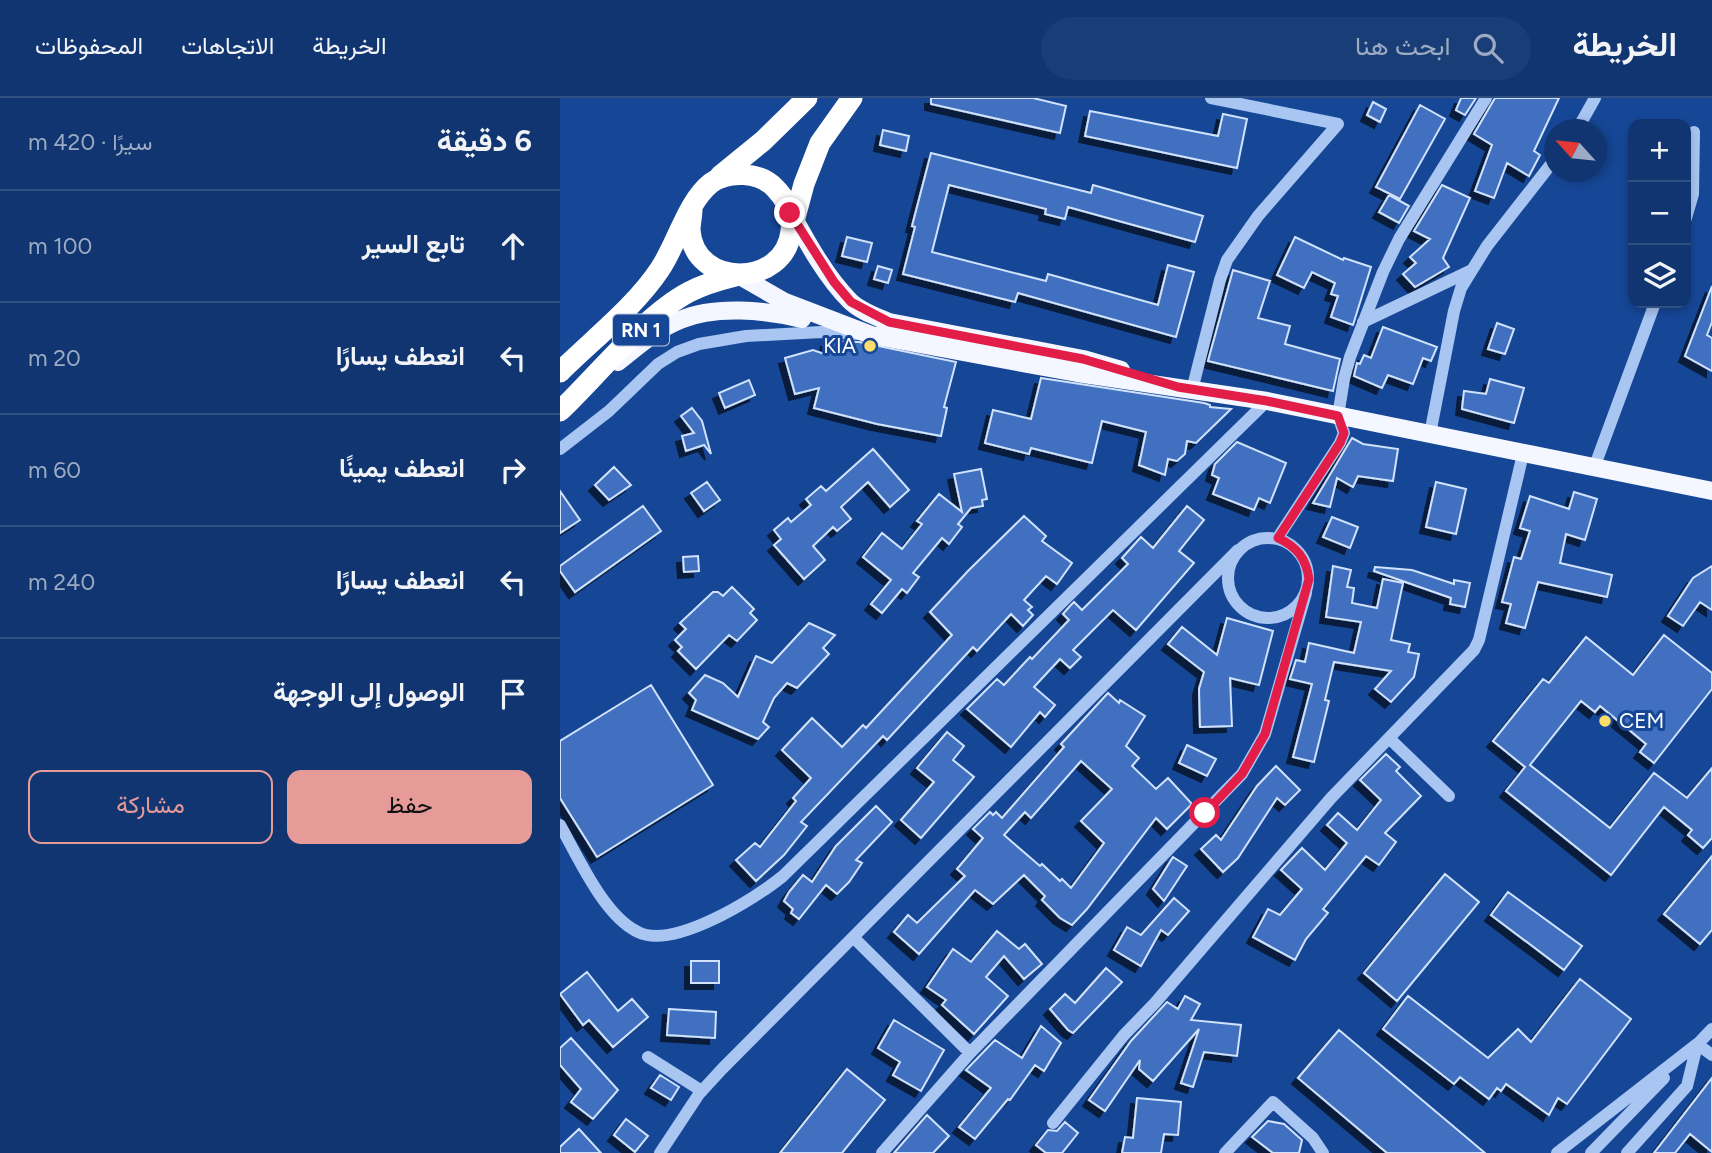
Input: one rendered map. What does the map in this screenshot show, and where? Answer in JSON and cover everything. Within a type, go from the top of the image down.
[{"type":"highway","name":"RN 1","points":[[560,372],[628,306],[659,270],[701,193],[763,141],[807,98]]},
{"type":"highway","name":"RN 1","points":[[560,411],[655,315],[687,293],[711,282],[738,275],[752,275],[776,262],[786,248],[792,221],[820,143],[852,98]]},
{"type":"highway","points":[[714,181],[730,175],[748,174],[771,184],[783,197],[792,221]]},
{"type":"highway","points":[[692,209],[690,231],[695,248],[704,260],[718,271],[738,275]]},
{"type":"main road","points":[[792,221],[851,302],[889,322],[1083,359],[1185,389]]},
{"type":"main road","points":[[738,275],[785,302],[871,335]]},
{"type":"main road","points":[[579,393],[663,329],[681,319],[705,313],[762,311],[871,335],[1077,373],[1267,401],[1710,494]]},
{"type":"street","points":[[1278,538],[1340,443],[1344,433],[1338,416],[1347,368],[1363,322],[1399,239],[1486,98]]},
{"type":"street","points":[[1583,119],[1595,98]]},
{"type":"street","points":[[1185,389],[1227,260],[1258,216],[1338,124],[1211,99]]},
{"type":"street","points":[[1691,201],[1694,132]]},
{"type":"street","points":[[1430,434],[1454,311],[1470,271],[1544,173]]},
{"type":"street","points":[[1363,322],[1470,271]]},
{"type":"street","points":[[1594,468],[1653,308]]},
{"type":"street","points":[[560,449],[609,411],[658,364],[677,352],[699,344],[770,334],[821,332],[871,335]]},
{"type":"street","points":[[560,825],[606,902],[626,925],[640,934],[656,936],[684,931],[736,909],[783,876],[1267,401]]},
{"type":"street","points":[[1054,1124],[1124,1035],[1155,1003],[1331,798],[1474,650],[1479,640],[1523,454]]},
{"type":"street","points":[[660,1153],[702,1091],[1238,550],[1263,538],[1278,538],[1290,544],[1300,553],[1307,565],[1309,579],[1265,734],[1242,774],[970,1053],[882,1153]]},
{"type":"street","points":[[1238,550],[1229,568],[1228,589],[1234,602],[1244,612],[1264,619],[1285,615],[1297,607],[1306,593]]},
{"type":"street","points":[[1388,738],[1449,796]]},
{"type":"street","points":[[854,938],[970,1053]]},
{"type":"street","points":[[1591,1153],[1712,1029]]},
{"type":"street","points":[[1697,1044],[1712,1055]]},
{"type":"street","points":[[1633,1151],[1687,1086],[1697,1044]]},
{"type":"street","points":[[1557,1153],[1697,1044]]},
{"type":"street","points":[[648,1057],[702,1091]]},
{"type":"street","points":[[1226,1153],[1273,1102],[1313,1138],[1323,1153]]},
{"type":"building","points":[[931,98],[1033,98],[1066,106],[1060,133],[931,104]]},
{"type":"building","points":[[1461,98],[1476,98],[1465,115],[1456,110]]},
{"type":"building","points":[[1495,98],[1559,98],[1549,119],[1544,119],[1544,130],[1534,151],[1540,155],[1529,176],[1507,163],[1494,198],[1475,191],[1492,145],[1474,134]]},
{"type":"building","points":[[1373,102],[1386,109],[1380,122],[1367,115]]},
{"type":"building","points":[[1420,105],[1445,119],[1400,199],[1376,187]]},
{"type":"building","points":[[1090,111],[1218,136],[1223,114],[1247,119],[1237,168],[1085,136]]},
{"type":"building","points":[[883,130],[909,136],[906,151],[880,145]]},
{"type":"building","points":[[931,153],[1091,193],[1093,185],[1203,216],[1195,242],[1068,207],[1065,219],[1045,214],[1046,209],[949,185],[932,252],[1046,281],[1048,274],[1158,305],[1168,265],[1194,272],[1176,337],[1018,293],[1015,302],[903,274]]},
{"type":"building","points":[[1442,185],[1470,198],[1443,258],[1449,267],[1415,287],[1403,274],[1416,263],[1410,257],[1430,239],[1414,231]]},
{"type":"building","points":[[1389,195],[1409,206],[1399,223],[1379,212]]},
{"type":"building","points":[[847,237],[872,243],[867,262],[842,256]]},
{"type":"building","points":[[1295,237],[1343,260],[1344,258],[1371,267],[1353,325],[1331,317],[1338,296],[1331,294],[1335,283],[1312,272],[1304,288],[1277,275]]},
{"type":"building","points":[[878,266],[892,270],[888,283],[874,279]]},
{"type":"building","points":[[1233,270],[1270,281],[1258,318],[1290,326],[1285,344],[1340,359],[1333,391],[1208,361]]},
{"type":"building","points":[[1712,286],[1712,322],[1707,335],[1712,338],[1712,371],[1685,356]]},
{"type":"building","points":[[1497,323],[1514,329],[1505,354],[1488,349]]},
{"type":"building","points":[[1383,327],[1437,347],[1431,361],[1423,358],[1413,384],[1388,375],[1382,388],[1354,376],[1357,363],[1360,364],[1364,355],[1371,358]]},
{"type":"building","points":[[827,341],[859,342],[956,362],[944,407],[947,408],[941,436],[814,408],[819,388],[795,394],[785,358],[813,350],[824,354]]},
{"type":"building","points":[[1041,378],[1231,409],[1196,443],[1187,441],[1185,454],[1177,461],[1168,459],[1165,475],[1139,465],[1146,432],[1102,421],[1092,463],[1031,448],[1029,454],[985,443],[993,410],[1031,419]]},
{"type":"building","points":[[1490,379],[1524,388],[1514,423],[1462,409],[1464,391],[1486,394]]},
{"type":"building","points":[[749,380],[755,395],[725,408],[719,393]]},
{"type":"building","points":[[692,408],[702,421],[711,454],[704,445],[686,451],[682,436],[694,433],[681,416]]},
{"type":"building","points":[[1352,438],[1363,444],[1398,449],[1393,481],[1358,476],[1353,487],[1337,478],[1330,507],[1313,503]]},
{"type":"building","points":[[1237,442],[1286,463],[1270,503],[1259,498],[1254,510],[1213,494],[1219,478],[1212,475],[1215,464]]},
{"type":"building","points":[[873,449],[909,490],[890,507],[868,482],[841,507],[851,519],[837,531],[833,527],[813,546],[825,560],[804,579],[774,545],[781,539],[774,530],[788,518],[791,522],[811,505],[806,499],[821,486],[826,491]]},
{"type":"building","points":[[614,467],[631,485],[609,500],[595,485]]},
{"type":"building","points":[[981,469],[987,499],[982,500],[983,506],[971,508],[958,524],[962,527],[949,544],[942,538],[913,573],[919,577],[907,593],[902,589],[882,613],[871,604],[891,580],[863,557],[882,533],[902,549],[922,524],[917,521],[939,494],[962,512],[954,474]]},
{"type":"building","points":[[707,482],[720,500],[704,511],[691,493]]},
{"type":"building","points":[[1436,482],[1466,489],[1456,534],[1426,527]]},
{"type":"building","points":[[560,491],[580,520],[560,533]]},
{"type":"building","points":[[1574,492],[1597,499],[1585,540],[1566,534],[1560,563],[1612,575],[1607,597],[1538,582],[1525,628],[1506,623],[1511,604],[1502,602],[1514,557],[1521,559],[1530,531],[1520,528],[1530,496],[1569,509]]},
{"type":"building","points":[[643,506],[661,531],[575,592],[560,571],[560,566]]},
{"type":"building","points":[[1187,506],[1204,520],[1179,551],[1194,563],[1136,630],[1113,610],[1073,650],[1081,657],[1070,668],[1060,659],[1034,687],[1055,705],[1045,717],[1040,712],[1011,747],[967,709],[997,679],[1004,685],[1030,657],[1032,659],[1069,620],[1063,614],[1074,602],[1082,610],[1128,564],[1122,558],[1141,537],[1153,548]]},
{"type":"building","points":[[1024,516],[1046,536],[1042,541],[1072,563],[1057,584],[1046,576],[1024,600],[1032,607],[1028,610],[1033,615],[1023,626],[1011,614],[977,651],[973,647],[887,740],[883,736],[801,822],[807,826],[784,855],[756,881],[736,860],[755,843],[760,847],[796,801],[793,798],[811,778],[782,750],[812,718],[842,747],[863,725],[866,728],[952,635],[930,612]]},
{"type":"building","points":[[1332,517],[1358,527],[1350,548],[1323,537]]},
{"type":"building","points":[[698,556],[699,571],[684,572],[683,557]]},
{"type":"building","points":[[1333,566],[1351,570],[1347,587],[1354,588],[1352,603],[1377,608],[1383,579],[1403,583],[1391,640],[1410,644],[1408,652],[1419,654],[1414,677],[1391,702],[1375,689],[1391,671],[1334,662],[1325,700],[1329,701],[1314,762],[1293,757],[1312,684],[1290,679],[1296,660],[1305,662],[1309,643],[1354,653],[1361,622],[1326,617]]},
{"type":"building","points":[[1712,566],[1712,610],[1700,602],[1683,626],[1668,616],[1693,578]]},
{"type":"building","points":[[1375,567],[1412,570],[1454,584],[1454,580],[1470,583],[1465,607],[1450,604],[1451,598],[1374,571]]},
{"type":"building","points":[[732,587],[754,609],[750,613],[757,620],[737,641],[729,635],[696,669],[678,651],[682,647],[675,640],[686,629],[680,623],[713,592],[723,596]]},
{"type":"building","points":[[1227,618],[1273,631],[1259,685],[1230,678],[1232,726],[1200,727],[1199,689],[1204,672],[1168,644],[1182,627],[1217,655]]},
{"type":"building","points":[[809,623],[835,635],[823,648],[829,654],[797,688],[787,683],[774,698],[763,722],[769,727],[758,739],[692,710],[696,700],[689,693],[705,675],[723,683],[738,697],[756,656],[772,663]]},
{"type":"building","points":[[1664,635],[1712,673],[1712,689],[1654,763],[1640,752],[1646,744],[1600,706],[1595,712],[1581,701],[1530,765],[1610,828],[1654,773],[1687,798],[1712,768],[1712,838],[1703,848],[1688,835],[1692,830],[1664,807],[1611,875],[1506,791],[1525,767],[1493,741],[1543,679],[1549,683],[1586,637],[1633,675]]},
{"type":"building","points":[[651,685],[713,785],[597,857],[560,798],[560,741]]},
{"type":"building","points":[[1108,693],[1119,703],[1120,700],[1145,716],[1126,746],[1139,758],[1132,766],[1156,789],[1168,778],[1192,804],[1167,829],[1156,818],[1072,925],[1060,918],[1042,900],[1045,896],[1024,875],[993,904],[975,890],[919,954],[894,932],[908,915],[917,923],[965,876],[957,869],[983,838],[973,829],[990,812],[993,815],[996,812],[1002,818],[1064,747],[1061,744]],"holes":[[[1081,761],[1112,789],[1081,821],[1104,843],[1071,888],[1004,835],[1025,812],[1031,818]]]},
{"type":"building","points":[[947,732],[964,746],[953,760],[974,777],[921,838],[901,820],[934,782],[917,768]]},
{"type":"building","points":[[1187,745],[1216,759],[1207,776],[1179,763]]},
{"type":"building","points":[[1386,754],[1400,767],[1396,771],[1421,796],[1385,833],[1396,842],[1379,865],[1366,856],[1323,909],[1328,913],[1306,939],[1295,960],[1253,937],[1268,909],[1280,915],[1302,889],[1281,870],[1302,848],[1325,870],[1347,843],[1327,825],[1338,813],[1357,830],[1381,800],[1360,780]]},
{"type":"building","points":[[1276,766],[1300,790],[1285,805],[1277,798],[1238,858],[1223,872],[1201,849],[1216,835],[1221,840],[1257,786]]},
{"type":"building","points":[[876,806],[892,822],[856,860],[862,863],[849,882],[837,894],[826,885],[799,919],[791,913],[793,909],[784,901],[789,892],[803,875],[812,882],[836,846]]},
{"type":"building","points":[[1712,856],[1712,930],[1700,944],[1664,914]]},
{"type":"building","points":[[1173,857],[1187,866],[1164,901],[1153,889]]},
{"type":"building","points":[[1445,874],[1479,902],[1397,1001],[1364,973]]},
{"type":"building","points":[[1508,892],[1582,946],[1564,970],[1491,915]]},
{"type":"building","points":[[1174,898],[1189,911],[1168,935],[1161,930],[1141,966],[1114,950],[1127,927],[1141,935]]},
{"type":"building","points":[[997,931],[1019,949],[1025,944],[1042,964],[1024,979],[1004,956],[986,977],[1008,996],[974,1034],[942,1005],[946,1000],[927,987],[953,949],[971,962]]},
{"type":"building","points":[[691,961],[719,961],[719,983],[691,983]]},
{"type":"building","points":[[1106,968],[1122,982],[1073,1033],[1050,1009],[1065,994],[1075,1003]]},
{"type":"building","points":[[587,972],[618,1011],[632,999],[648,1017],[613,1047],[589,1020],[583,1025],[560,994]]},
{"type":"building","points":[[1580,979],[1631,1019],[1567,1104],[1558,1098],[1549,1115],[1506,1084],[1501,1091],[1497,1088],[1489,1099],[1460,1077],[1454,1084],[1383,1029],[1408,996],[1488,1058],[1518,1029],[1531,1042]]},
{"type":"building","points":[[1185,996],[1200,1004],[1191,1020],[1241,1025],[1237,1056],[1204,1052],[1193,1087],[1181,1083],[1199,1029],[1153,1081],[1139,1069],[1140,1060],[1105,1111],[1089,1100],[1131,1041],[1167,1002],[1178,1009]]},
{"type":"building","points":[[669,1009],[716,1012],[715,1038],[667,1035]]},
{"type":"building","points":[[894,1020],[944,1050],[921,1091],[893,1075],[900,1062],[878,1048]]},
{"type":"building","points":[[1041,1026],[1061,1043],[1044,1071],[1035,1065],[1010,1100],[1008,1099],[975,1139],[959,1127],[991,1088],[966,1070],[995,1040],[1022,1058]]},
{"type":"building","points":[[1339,1030],[1485,1153],[1387,1153],[1298,1078]]},
{"type":"building","points":[[571,1038],[618,1090],[593,1119],[571,1102],[581,1089],[560,1065],[560,1048]]},
{"type":"building","points":[[847,1069],[885,1100],[842,1153],[780,1153]]},
{"type":"building","points":[[660,1075],[679,1087],[671,1100],[651,1088]]},
{"type":"building","points":[[1712,1078],[1712,1152],[1690,1134],[1675,1153],[1654,1153]]},
{"type":"building","points":[[1137,1098],[1181,1102],[1178,1135],[1164,1134],[1161,1153],[1122,1153],[1125,1137],[1133,1138]]},
{"type":"building","points":[[927,1115],[949,1136],[933,1153],[894,1153]]},
{"type":"building","points":[[626,1119],[648,1136],[635,1152],[614,1135]]},
{"type":"building","points":[[1268,1121],[1284,1124],[1302,1140],[1299,1153],[1273,1153],[1252,1137]]},
{"type":"building","points":[[1065,1122],[1078,1133],[1062,1153],[1046,1153],[1036,1145],[1048,1130],[1057,1131]]},
{"type":"building","points":[[579,1129],[601,1153],[560,1153],[560,1147]]},
{"type":"place","name":"KIA","points":[[870,346]]},
{"type":"place","name":"CEM","points":[[1605,721]]},
{"type":"route","points":[[790,213],[834,282],[851,302],[889,322],[1083,359],[1178,387],[1338,416],[1344,433],[1340,443],[1278,538],[1300,553],[1307,565],[1309,579],[1265,734],[1242,774],[1205,813]]}]
